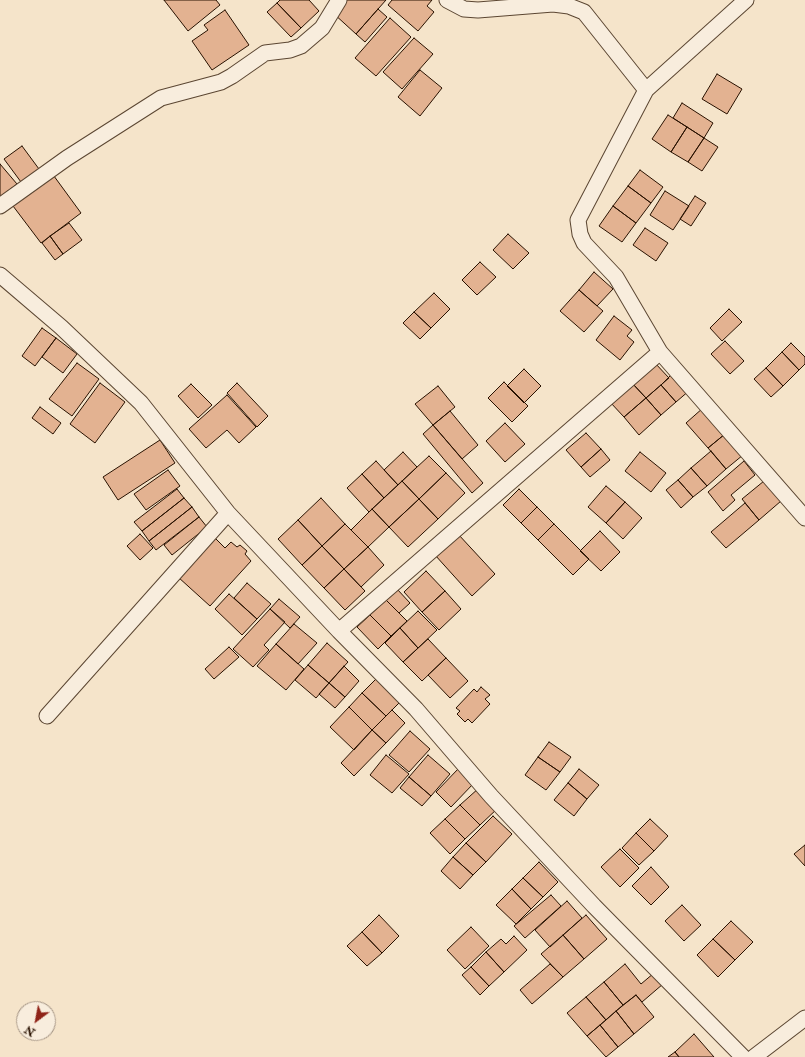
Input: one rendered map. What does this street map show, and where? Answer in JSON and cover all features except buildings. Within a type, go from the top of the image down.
[{"type":"street","points":[[0,206],[67,158],[161,98],[221,82],[265,53],[290,50],[301,46],[322,28],[339,0]]},
{"type":"street","points":[[447,0],[464,9],[471,10],[553,4],[569,6],[584,12],[646,90]]},
{"type":"street","points":[[746,0],[646,90],[578,220],[580,234],[584,243],[616,277],[660,352],[805,518]]},
{"type":"street","points":[[0,275],[61,327],[141,403],[228,513],[339,631],[416,709],[491,796],[594,906],[743,1057]]},
{"type":"street","points":[[339,631],[660,352]]},
{"type":"street","points":[[47,716],[228,513]]},
{"type":"street","points":[[754,1057],[805,1018]]}]
